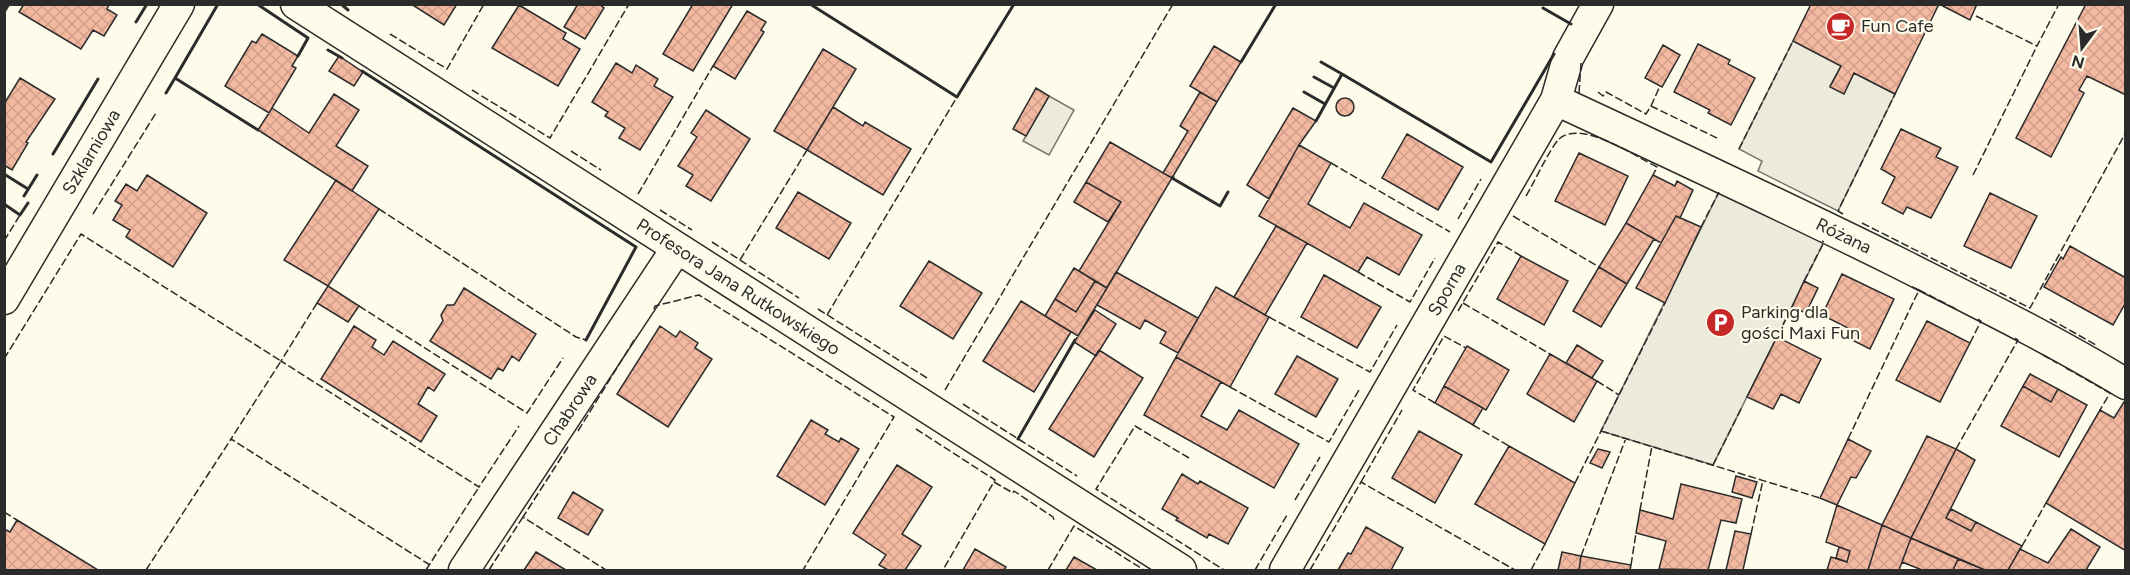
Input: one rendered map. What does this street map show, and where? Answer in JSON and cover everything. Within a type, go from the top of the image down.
[{"type":"street","name":"Szklarniowa","points":[[4,299],[179,4]]},
{"type":"street","name":"Profesora Jana Rutkowskiego","points":[[296,4],[1180,570]]},
{"type":"street","name":"Sporna","points":[[1285,570],[1556,100],[1568,58],[1598,4]]},
{"type":"street","name":"Różana","points":[[1556,100],[1769,199],[1969,298],[2066,349],[2126,384]]},
{"type":"street","name":"Chabrowa","points":[[464,570],[677,248]]},
{"type":"shaded area","points":[[1793,41],[1841,66],[1830,86],[1844,93],[1854,73],[1895,94],[1838,211],[1758,171],[1762,161],[1739,149]]},
{"type":"shaded area","points":[[1049,96],[1074,110],[1049,155],[1023,141]]},
{"type":"shaded area","name":"Parking dla gości Maxi Fun","points":[[1719,192],[1824,242],[1713,465],[1601,431]]},
{"type":"building","points":[[24,4],[109,4],[107,9],[117,15],[104,36],[93,30],[81,49],[19,12]]},
{"type":"building","points":[[411,4],[457,4],[444,25]]},
{"type":"building","points":[[578,4],[599,4],[604,8],[585,39],[564,27]]},
{"type":"building","points":[[693,4],[733,4],[693,71],[663,54]]},
{"type":"building","points":[[1811,4],[1939,4],[1895,94],[1854,73],[1844,94],[1830,87],[1841,66],[1793,41]]},
{"type":"building","points":[[1939,4],[1977,4],[1970,20]]},
{"type":"building","points":[[2086,4],[2126,4],[2126,95],[2087,76],[2079,90],[2084,93],[2051,157],[2016,138]]},
{"type":"building","points":[[519,5],[566,33],[563,39],[580,49],[558,86],[492,48]]},
{"type":"building","points":[[747,11],[766,22],[761,30],[764,32],[735,79],[713,66]]},
{"type":"building","points":[[262,34],[298,56],[292,66],[296,68],[269,113],[225,86],[252,41],[256,43]]},
{"type":"building","points":[[1698,44],[1730,60],[1728,64],[1755,78],[1731,125],[1708,113],[1710,110],[1674,92]]},
{"type":"building","points":[[1663,45],[1680,55],[1662,87],[1645,78]]},
{"type":"building","points":[[1214,46],[1241,62],[1217,102],[1190,86]]},
{"type":"building","points":[[823,49],[856,69],[807,150],[774,131]]},
{"type":"building","points":[[339,56],[363,72],[354,86],[329,71]]},
{"type":"building","points":[[616,63],[632,73],[636,65],[658,79],[654,86],[673,97],[640,150],[619,138],[625,128],[605,116],[608,112],[592,102]]},
{"type":"building","points":[[20,78],[55,99],[26,142],[28,143],[12,170],[4,165],[4,104]]},
{"type":"building","points":[[1036,88],[1049,96],[1026,136],[1013,129]]},
{"type":"building","points":[[1200,92],[1217,102],[1172,178],[1163,173],[1188,131],[1180,126]]},
{"type":"building","points":[[334,94],[359,110],[336,146],[368,166],[352,191],[258,130],[272,108],[309,133]]},
{"type":"building","points":[[1345,98],[1351,101],[1354,107],[1351,113],[1345,116],[1339,113],[1336,107],[1339,101]]},
{"type":"building","points":[[833,107],[863,126],[865,122],[911,149],[883,195],[807,150]]},
{"type":"building","points":[[1293,108],[1316,121],[1299,145],[1269,199],[1247,185]]},
{"type":"building","points":[[706,110],[750,139],[711,201],[686,186],[693,175],[678,166],[697,137],[691,133]]},
{"type":"building","points":[[1901,129],[1941,148],[1936,157],[1958,167],[1931,218],[1907,207],[1903,214],[1882,203],[1895,177],[1881,169]]},
{"type":"building","points":[[1407,134],[1463,167],[1438,210],[1382,178]]},
{"type":"building","points":[[1110,142],[1172,178],[1107,288],[1079,271],[1121,202],[1086,182]]},
{"type":"building","points":[[1299,145],[1331,163],[1308,204],[1350,228],[1364,203],[1422,235],[1399,275],[1367,257],[1358,272],[1259,216]]},
{"type":"building","points":[[1579,153],[1628,176],[1605,225],[1555,201]]},
{"type":"building","points":[[147,175],[207,213],[173,267],[126,237],[130,230],[113,220],[122,205],[115,201],[126,184],[137,191]]},
{"type":"building","points":[[1653,175],[1675,186],[1677,181],[1693,190],[1680,218],[1676,216],[1661,243],[1626,223]]},
{"type":"building","points":[[336,180],[379,209],[328,286],[284,260]]},
{"type":"building","points":[[1086,182],[1121,202],[1108,222],[1074,202]]},
{"type":"building","points":[[798,192],[851,223],[829,259],[776,228]]},
{"type":"building","points":[[1990,193],[2037,216],[2011,268],[1964,246]]},
{"type":"building","points":[[1676,216],[1701,227],[1665,303],[1636,288]]},
{"type":"building","points":[[1626,223],[1654,239],[1627,284],[1599,267]]},
{"type":"building","points":[[1276,226],[1307,243],[1265,315],[1234,297]]},
{"type":"building","points":[[2070,246],[2126,278],[2126,302],[2113,325],[2044,287]]},
{"type":"building","points":[[1521,256],[1568,281],[1544,325],[1497,299]]},
{"type":"building","points":[[929,261],[982,293],[953,339],[900,306]]},
{"type":"building","points":[[1599,267],[1627,284],[1601,327],[1573,311]]},
{"type":"building","points":[[1074,268],[1095,281],[1076,312],[1055,299]]},
{"type":"building","points":[[1116,272],[1198,318],[1178,353],[1160,343],[1166,332],[1145,320],[1140,329],[1097,305]]},
{"type":"building","points":[[1842,274],[1894,299],[1870,349],[1852,340],[1856,332],[1822,315]]},
{"type":"building","points":[[1324,275],[1381,307],[1357,348],[1301,317]]},
{"type":"building","points":[[1095,281],[1107,288],[1078,336],[1045,316],[1055,299],[1076,312]]},
{"type":"building","points":[[1804,281],[1818,288],[1806,313],[1792,307]]},
{"type":"building","points":[[328,286],[359,306],[348,322],[317,303]]},
{"type":"building","points":[[1216,287],[1269,317],[1230,387],[1176,357]]},
{"type":"building","points":[[464,288],[536,334],[519,361],[512,356],[503,371],[498,368],[491,379],[430,341],[443,321],[441,315],[447,305],[454,305]]},
{"type":"building","points":[[1021,301],[1071,332],[1034,392],[983,361]]},
{"type":"building","points":[[1095,310],[1116,324],[1096,356],[1074,342]]},
{"type":"building","points":[[1927,321],[1970,343],[1940,402],[1896,380]]},
{"type":"building","points":[[354,326],[376,340],[372,347],[384,355],[393,341],[445,374],[434,391],[428,387],[418,404],[437,416],[421,442],[321,379]]},
{"type":"building","points":[[660,326],[676,337],[680,331],[698,343],[695,348],[712,359],[668,427],[617,394]]},
{"type":"building","points":[[1777,337],[1821,359],[1799,403],[1781,394],[1773,409],[1747,397]]},
{"type":"building","points":[[1577,345],[1603,361],[1592,378],[1566,363]]},
{"type":"building","points":[[1467,346],[1509,370],[1486,410],[1444,386]]},
{"type":"building","points":[[1099,350],[1143,378],[1094,457],[1049,429]]},
{"type":"building","points":[[1550,354],[1597,381],[1574,422],[1527,394]]},
{"type":"building","points":[[1297,356],[1338,379],[1316,417],[1275,394]]},
{"type":"building","points":[[1176,357],[1221,382],[1201,416],[1227,430],[1239,410],[1299,444],[1274,488],[1144,415]]},
{"type":"building","points":[[2030,374],[2058,389],[2051,402],[2023,386]]},
{"type":"building","points":[[1444,386],[1483,408],[1473,425],[1435,403]]},
{"type":"building","points":[[2023,386],[2051,402],[2058,389],[2087,405],[2059,457],[2001,426]]},
{"type":"building","points":[[2124,402],[2126,403],[2126,551],[2046,503],[2100,410],[2114,418]]},
{"type":"building","points":[[811,420],[828,430],[825,434],[839,442],[841,438],[859,449],[825,505],[777,476]]},
{"type":"building","points":[[1419,431],[1462,455],[1435,503],[1392,478]]},
{"type":"building","points":[[1927,436],[1956,449],[1911,538],[1882,525]]},
{"type":"building","points":[[1848,439],[1871,451],[1856,478],[1851,477],[1837,505],[1820,498]]},
{"type":"building","points":[[1509,446],[1575,483],[1545,544],[1475,504]]},
{"type":"building","points":[[1598,449],[1610,452],[1602,468],[1590,463]]},
{"type":"building","points":[[1956,449],[1975,460],[1946,518],[1971,531],[1976,522],[2022,546],[2008,570],[1985,570],[1911,538]]},
{"type":"building","points":[[897,465],[932,487],[902,534],[921,546],[905,570],[888,570],[879,565],[886,555],[853,533]]},
{"type":"building","points":[[1182,474],[1198,484],[1200,481],[1248,508],[1228,544],[1209,534],[1207,538],[1162,509]]},
{"type":"building","points":[[1736,476],[1757,482],[1752,498],[1732,492]]},
{"type":"building","points":[[1681,484],[1742,499],[1736,523],[1721,520],[1708,570],[1659,569],[1666,541],[1636,533],[1640,510],[1673,519]]},
{"type":"building","points":[[573,492],[603,510],[588,535],[558,518]]},
{"type":"building","points":[[1837,505],[1882,525],[1868,570],[1827,570],[1831,557],[1847,562],[1850,551],[1826,542]]},
{"type":"building","points":[[1951,509],[1976,522],[1971,531],[1946,518]]},
{"type":"building","points":[[17,520],[98,570],[4,570],[4,529],[10,532]]},
{"type":"building","points":[[1882,525],[1911,538],[1899,570],[1868,570]]},
{"type":"building","points":[[1366,527],[1403,548],[1391,570],[1338,570],[1348,553],[1351,554]]},
{"type":"building","points":[[2071,529],[2100,547],[2086,570],[2008,570],[2020,549],[2048,563]]},
{"type":"building","points":[[1735,531],[1751,534],[1743,570],[1726,570]]},
{"type":"building","points":[[1911,538],[1958,559],[1953,570],[1922,570],[1902,562]]},
{"type":"building","points":[[1839,547],[1850,551],[1847,562],[1836,558]]},
{"type":"building","points":[[975,549],[1006,567],[1004,570],[963,570]]},
{"type":"building","points":[[536,552],[566,570],[524,570]]},
{"type":"building","points":[[1562,552],[1581,556],[1579,570],[1558,570]]},
{"type":"building","points":[[1581,556],[1631,565],[1630,570],[1579,570]]},
{"type":"building","points":[[1074,557],[1097,570],[1066,570]]},
{"type":"building","points":[[1958,559],[1985,570],[1953,570]]},
{"type":"fence","points":[[390,34],[447,69],[484,4]]},
{"type":"fence","points":[[472,90],[550,138],[629,4]]},
{"type":"fence","points":[[945,390],[1173,4]]},
{"type":"fence","points":[[1976,16],[2037,46],[2059,4]]},
{"type":"fence","points":[[1739,149],[1793,41]]},
{"type":"fence","points":[[1973,175],[2037,46]]},
{"type":"fence","points":[[1579,93],[1581,63]]},
{"type":"fence","points":[[638,194],[713,66]]},
{"type":"fence","points":[[1651,106],[1660,86]]},
{"type":"fence","points":[[1598,92],[1603,96],[1606,92],[1646,114],[1651,106],[1719,139]]},
{"type":"fence","points":[[1843,214],[1838,211],[1896,92]]},
{"type":"fence","points":[[827,315],[957,97]]},
{"type":"fence","points":[[93,214],[156,113]]},
{"type":"fence","points":[[1862,223],[2030,308],[2126,132]]},
{"type":"fence","points":[[1526,196],[1555,144],[1569,134],[1580,133],[1608,141],[1657,167],[1653,175]]},
{"type":"fence","points":[[740,260],[807,150]]},
{"type":"fence","points":[[571,151],[601,170]]},
{"type":"fence","points":[[1331,163],[1450,232]]},
{"type":"fence","points":[[1458,219],[1481,179]]},
{"type":"fence","points":[[1701,227],[1719,192]]},
{"type":"fence","points":[[379,209],[576,337],[586,340]]},
{"type":"fence","points":[[660,210],[692,230]]},
{"type":"fence","points":[[4,241],[20,215]]},
{"type":"fence","points":[[1513,216],[1599,267]]},
{"type":"fence","points":[[4,359],[81,234],[281,361],[231,439],[430,565]]},
{"type":"fence","points":[[1804,281],[1824,242],[1822,241]]},
{"type":"fence","points":[[712,242],[799,298]]},
{"type":"fence","points":[[1458,311],[1498,242],[1521,256]]},
{"type":"fence","points":[[1358,272],[1410,302],[1435,258]]},
{"type":"fence","points":[[1848,439],[1919,290],[1910,286]]},
{"type":"fence","points":[[1919,290],[1958,310]]},
{"type":"fence","points":[[654,309],[655,306],[699,295],[894,417],[803,570]]},
{"type":"fence","points":[[317,303],[281,361],[479,487],[519,426]]},
{"type":"fence","points":[[1463,303],[1550,354]]},
{"type":"fence","points":[[1575,483],[1665,303]]},
{"type":"fence","points":[[359,306],[527,413],[563,358]]},
{"type":"fence","points":[[1777,337],[1792,307]]},
{"type":"fence","points":[[818,309],[927,378]]},
{"type":"fence","points":[[1269,317],[1370,372],[1397,325]]},
{"type":"fence","points":[[1970,343],[1981,321],[1978,319]]},
{"type":"fence","points":[[2050,319],[2096,345]]},
{"type":"fence","points":[[1435,403],[1413,390],[1444,336],[1466,348]]},
{"type":"fence","points":[[578,431],[636,337]]},
{"type":"fence","points":[[1956,449],[2018,340],[2015,338]]},
{"type":"fence","points":[[2043,355],[2057,363]]},
{"type":"fence","points":[[2066,368],[2110,393],[2100,410]]},
{"type":"fence","points":[[1597,381],[1619,395]]},
{"type":"fence","points":[[1230,387],[1329,442],[1359,390]]},
{"type":"fence","points":[[963,404],[1077,476]]},
{"type":"fence","points":[[1713,465],[1742,407]]},
{"type":"fence","points":[[1361,482],[1402,410]]},
{"type":"fence","points":[[1473,425],[1509,446]]},
{"type":"fence","points":[[1189,458],[1135,426],[1096,489],[1224,570]]},
{"type":"fence","points":[[916,429],[995,480],[943,570]]},
{"type":"fence","points":[[1601,431],[1820,498]]},
{"type":"fence","points":[[1581,556],[1626,438]]},
{"type":"fence","points":[[146,570],[231,439]]},
{"type":"fence","points":[[1640,510],[1652,446]]},
{"type":"fence","points":[[568,447],[523,517],[606,570]]},
{"type":"fence","points":[[1295,500],[1320,457]]},
{"type":"fence","points":[[1751,534],[1763,480]]},
{"type":"fence","points":[[994,482],[1013,493],[1014,491],[1053,517],[1054,520]]},
{"type":"fence","points":[[1310,570],[1361,482],[1515,570]]},
{"type":"fence","points":[[426,570],[479,487]]},
{"type":"fence","points":[[2022,546],[2046,503]]},
{"type":"fence","points":[[4,512],[17,520]]},
{"type":"fence","points":[[1255,570],[1287,515]]},
{"type":"fence","points":[[489,570],[523,517]]},
{"type":"fence","points":[[1048,570],[1074,526],[1144,570]]},
{"type":"fence","points":[[1631,565],[1636,533]]},
{"type":"fence","points":[[1531,570],[1545,544]]},
{"type":"wall","points":[[4,12],[9,4]]},
{"type":"wall","points":[[136,22],[147,4]]},
{"type":"wall","points":[[218,4],[175,78],[258,130]]},
{"type":"wall","points":[[257,4],[308,38],[298,56]]},
{"type":"wall","points":[[341,4],[348,10]]},
{"type":"wall","points":[[810,4],[957,97],[1014,4]]},
{"type":"wall","points":[[1241,62],[1276,4]]},
{"type":"wall","points":[[1543,8],[1571,24]]},
{"type":"wall","points":[[328,50],[342,58]]},
{"type":"wall","points":[[1316,121],[1342,74],[1491,162],[1554,54]]},
{"type":"wall","points":[[1321,62],[1342,74]]},
{"type":"wall","points":[[362,71],[636,247],[586,340]]},
{"type":"wall","points":[[1314,77],[1334,88]]},
{"type":"wall","points":[[166,93],[175,78]]},
{"type":"wall","points":[[53,154],[98,79]]},
{"type":"wall","points":[[1304,92],[1325,104]]},
{"type":"wall","points":[[4,174],[28,189]]},
{"type":"wall","points":[[24,196],[37,175]]},
{"type":"wall","points":[[1173,177],[1220,206],[1228,192]]},
{"type":"wall","points":[[4,204],[20,215],[28,203]]},
{"type":"wall","points":[[1018,439],[1075,340]]},
{"type":"place","name":"Fun Cafe","points":[[1840,26]]},
{"type":"place","name":"Parking dla gości Maxi Fun","points":[[1720,322]]}]
